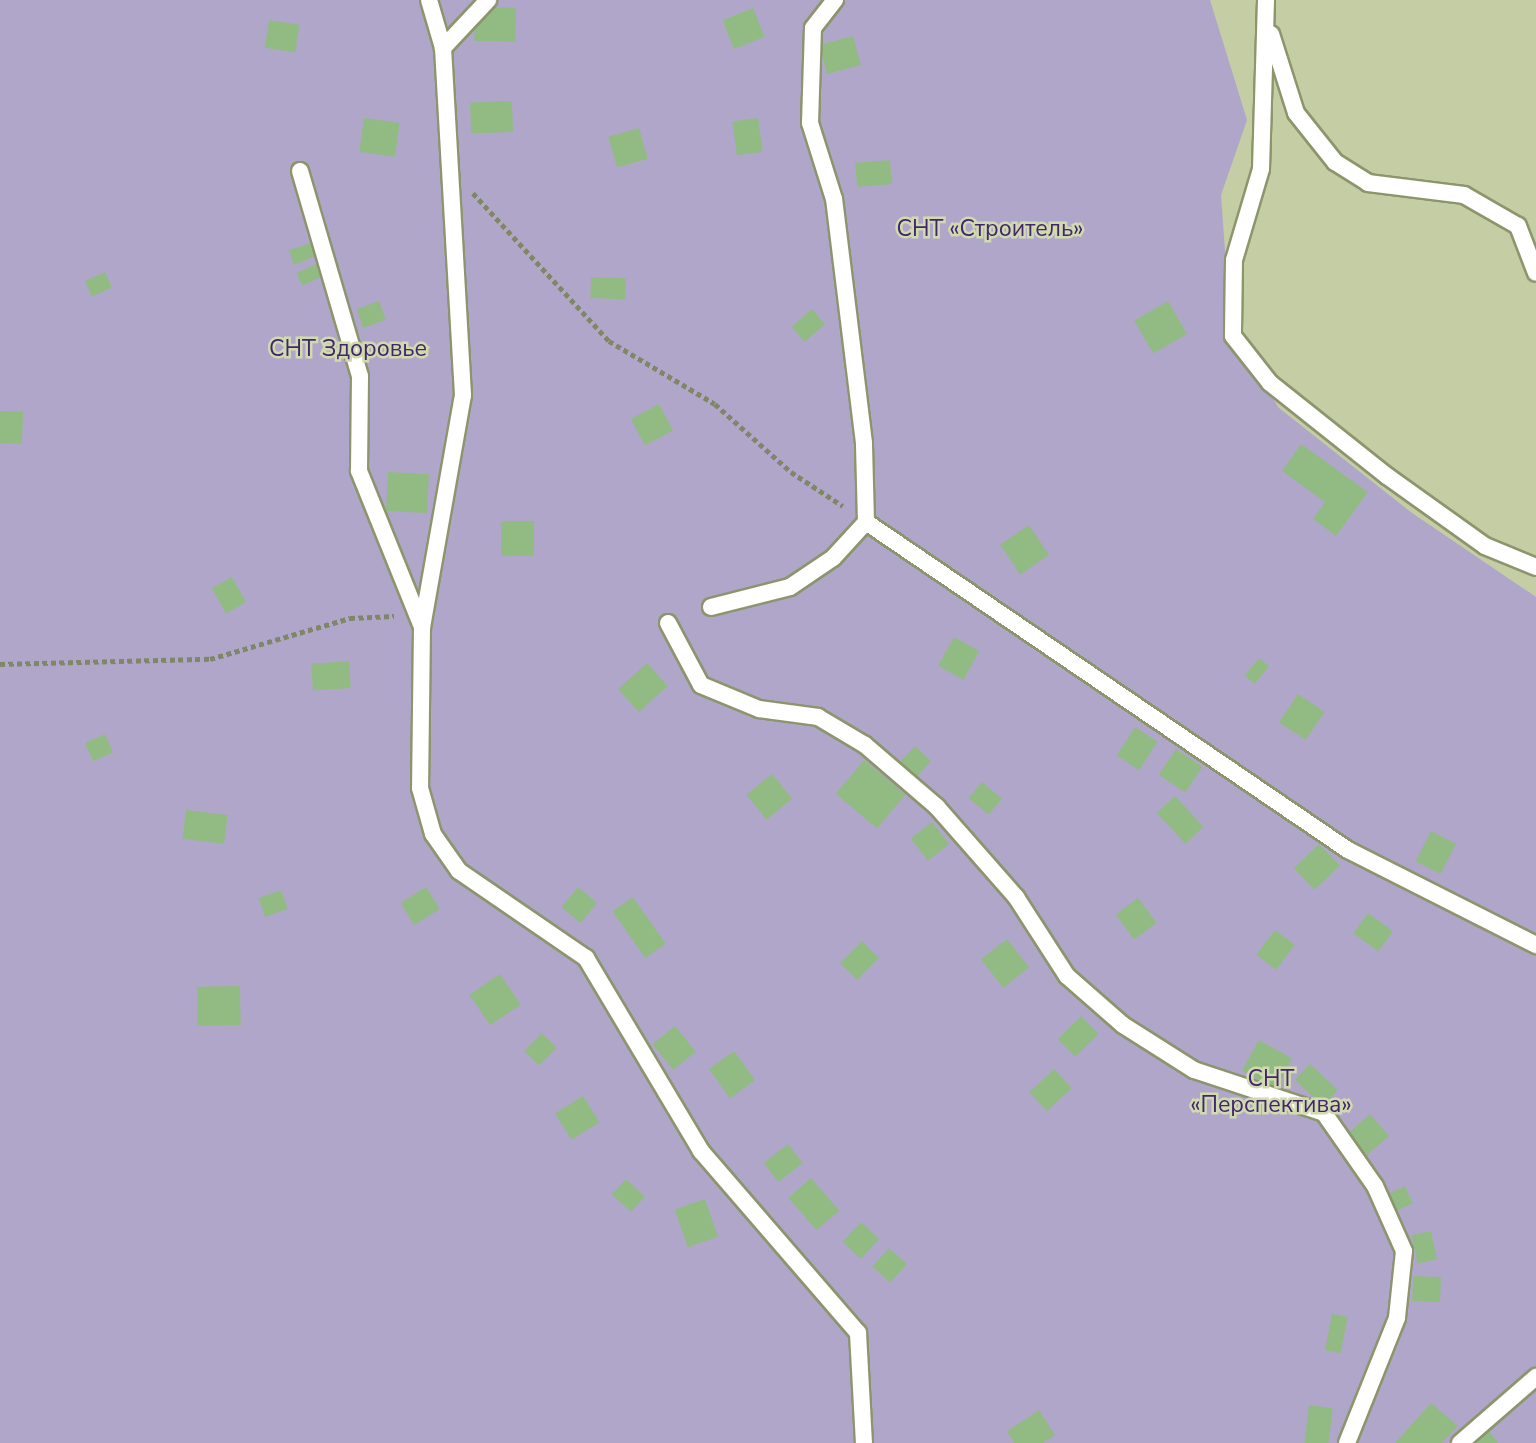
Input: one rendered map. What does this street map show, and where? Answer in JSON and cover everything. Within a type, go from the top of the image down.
[{"type":"lane","points":[[429,0],[443,48],[463,395],[422,626],[420,788],[433,834],[459,871],[586,958],[701,1151],[858,1333],[864,1443]]},
{"type":"lane","points":[[443,48],[488,0]]},
{"type":"lane","points":[[711,607],[790,587],[834,558],[866,522],[864,443],[834,199],[810,123],[813,28],[835,0]]},
{"type":"lane","points":[[1266,0],[1261,169],[1234,260],[1233,337],[1270,383],[1387,477],[1486,546],[1536,567]]},
{"type":"lane","points":[[1267,22],[1296,113],[1335,162],[1367,183],[1464,195],[1518,226],[1536,273]]},
{"type":"lane","points":[[300,171],[360,376],[359,471],[422,626]]},
{"type":"lane","points":[[866,522],[1348,850],[1536,945]]},
{"type":"lane","points":[[668,623],[701,685],[758,709],[818,717],[865,746],[937,807],[1016,897],[1067,976],[1123,1025],[1194,1070],[1324,1114],[1376,1186],[1404,1251],[1397,1318],[1347,1443]]},
{"type":"lane","points":[[1460,1443],[1536,1377]]},
{"type":"path","points":[[449,167],[609,341],[715,404],[791,472],[866,522]]},
{"type":"path","points":[[0,664],[209,659],[382,613],[422,626]]},
{"type":"green space","points":[[0,0],[1210,0],[1247,120],[1221,195],[1231,333],[1279,408],[1412,513],[1536,597],[1536,1443],[0,1443]]},
{"type":"building","points":[[475,7],[516,8],[515,42],[474,41]]},
{"type":"building","points":[[753,8],[765,37],[734,49],[722,20]]},
{"type":"building","points":[[269,20],[300,25],[295,53],[265,48]]},
{"type":"building","points":[[853,36],[861,65],[827,74],[819,45]]},
{"type":"building","points":[[512,101],[513,132],[471,133],[470,102]]},
{"type":"building","points":[[364,118],[400,123],[395,157],[359,152]]},
{"type":"building","points":[[758,118],[763,152],[737,155],[732,122]]},
{"type":"building","points":[[639,128],[648,159],[617,168],[608,137]]},
{"type":"building","points":[[890,160],[892,184],[857,187],[855,163]]},
{"type":"building","points":[[314,242],[318,255],[294,265],[289,250]]},
{"type":"building","points":[[318,263],[324,276],[302,286],[296,273]]},
{"type":"building","points":[[105,272],[112,288],[92,296],[85,281]]},
{"type":"building","points":[[591,277],[626,278],[625,299],[590,298]]},
{"type":"building","points":[[379,301],[386,320],[363,328],[356,309]]},
{"type":"building","points":[[1168,301],[1187,334],[1153,353],[1134,320]]},
{"type":"building","points":[[812,309],[825,324],[805,342],[792,327]]},
{"type":"building","points":[[659,404],[673,430],[645,446],[631,419]]},
{"type":"building","points":[[0,411],[23,412],[22,444],[0,443]]},
{"type":"building","points":[[1301,444],[1368,492],[1336,536],[1313,519],[1325,502],[1282,471]]},
{"type":"building","points":[[388,472],[429,474],[427,513],[386,511]]},
{"type":"building","points":[[501,521],[534,521],[534,556],[501,556]]},
{"type":"building","points":[[1029,525],[1049,555],[1020,574],[1000,545]]},
{"type":"building","points":[[232,577],[246,602],[226,614],[212,588]]},
{"type":"building","points":[[954,637],[979,651],[963,680],[938,666]]},
{"type":"building","points":[[1259,658],[1269,666],[1255,684],[1245,676]]},
{"type":"building","points":[[349,661],[351,688],[313,691],[311,664]]},
{"type":"building","points":[[647,663],[668,686],[639,712],[618,689]]},
{"type":"building","points":[[1298,694],[1325,712],[1306,740],[1279,722]]},
{"type":"building","points":[[1135,727],[1158,742],[1139,770],[1116,756]]},
{"type":"building","points":[[105,734],[113,752],[93,761],[85,743]]},
{"type":"building","points":[[915,746],[931,761],[915,779],[899,764]]},
{"type":"building","points":[[1176,749],[1203,767],[1185,793],[1159,775]]},
{"type":"building","points":[[864,760],[905,795],[877,828],[836,794]]},
{"type":"building","points":[[772,774],[792,799],[766,820],[746,795]]},
{"type":"building","points":[[982,782],[1002,799],[988,815],[969,798]]},
{"type":"building","points":[[1175,796],[1204,827],[1185,844],[1157,813]]},
{"type":"building","points":[[186,810],[228,815],[224,844],[182,839]]},
{"type":"building","points":[[932,822],[949,844],[928,861],[911,839]]},
{"type":"building","points":[[1431,831],[1456,844],[1441,874],[1416,861]]},
{"type":"building","points":[[1319,844],[1340,866],[1315,890],[1294,868]]},
{"type":"building","points":[[426,887],[440,909],[414,925],[401,903]]},
{"type":"building","points":[[578,887],[597,903],[580,923],[561,907]]},
{"type":"building","points":[[281,890],[288,909],[265,917],[258,898]]},
{"type":"building","points":[[633,897],[666,944],[645,958],[613,911]]},
{"type":"building","points":[[1138,898],[1157,923],[1134,940],[1116,915]]},
{"type":"building","points":[[1368,913],[1393,931],[1378,951],[1353,933]]},
{"type":"building","points":[[1275,930],[1295,945],[1276,970],[1256,955]]},
{"type":"building","points":[[1007,939],[1029,967],[1003,988],[981,959]]},
{"type":"building","points":[[862,941],[879,958],[857,980],[840,963]]},
{"type":"building","points":[[500,974],[521,1005],[490,1025],[469,995]]},
{"type":"building","points":[[240,986],[241,1025],[198,1026],[197,987]]},
{"type":"building","points":[[1081,1016],[1099,1034],[1075,1057],[1058,1039]]},
{"type":"building","points":[[675,1026],[696,1052],[673,1070],[652,1044]]},
{"type":"building","points":[[542,1033],[557,1048],[539,1066],[524,1051]]},
{"type":"building","points":[[1259,1040],[1292,1058],[1275,1089],[1242,1071]]},
{"type":"building","points":[[734,1051],[755,1080],[730,1098],[709,1069]]},
{"type":"building","points":[[1310,1064],[1338,1090],[1323,1106],[1295,1080]]},
{"type":"building","points":[[1054,1069],[1072,1088],[1047,1111],[1029,1092]]},
{"type":"building","points":[[583,1096],[599,1122],[571,1140],[555,1113]]},
{"type":"building","points":[[1370,1114],[1389,1136],[1366,1156],[1347,1134]]},
{"type":"building","points":[[788,1144],[803,1163],[778,1182],[764,1163]]},
{"type":"building","points":[[811,1178],[839,1210],[817,1230],[788,1198]]},
{"type":"building","points":[[626,1179],[645,1197],[631,1212],[612,1194]]},
{"type":"building","points":[[1405,1186],[1413,1203],[1394,1212],[1386,1195]]},
{"type":"building","points":[[705,1199],[718,1237],[688,1247],[675,1209]]},
{"type":"building","points":[[861,1222],[879,1239],[861,1259],[843,1242]]},
{"type":"building","points":[[1431,1231],[1437,1259],[1417,1264],[1411,1235]]},
{"type":"building","points":[[889,1248],[907,1264],[890,1283],[872,1267]]},
{"type":"building","points":[[1413,1276],[1441,1277],[1440,1302],[1412,1301]]},
{"type":"building","points":[[1332,1314],[1348,1317],[1341,1353],[1325,1350]]},
{"type":"building","points":[[1431,1403],[1458,1426],[1442,1443],[1395,1443]]},
{"type":"building","points":[[1309,1405],[1333,1408],[1329,1443],[1304,1443]]},
{"type":"building","points":[[1039,1410],[1055,1435],[1043,1443],[1014,1443],[1007,1431]]},
{"type":"building","points":[[1489,1431],[1498,1443],[1472,1443]]},
{"type":"park label","name":"СНТ «Строитель»","points":[[990,229]]},
{"type":"park label","name":"СНТ Здоровье","points":[[348,349]]},
{"type":"park label","name":"СНТ «Перспектива»","points":[[1271,1092]]}]
